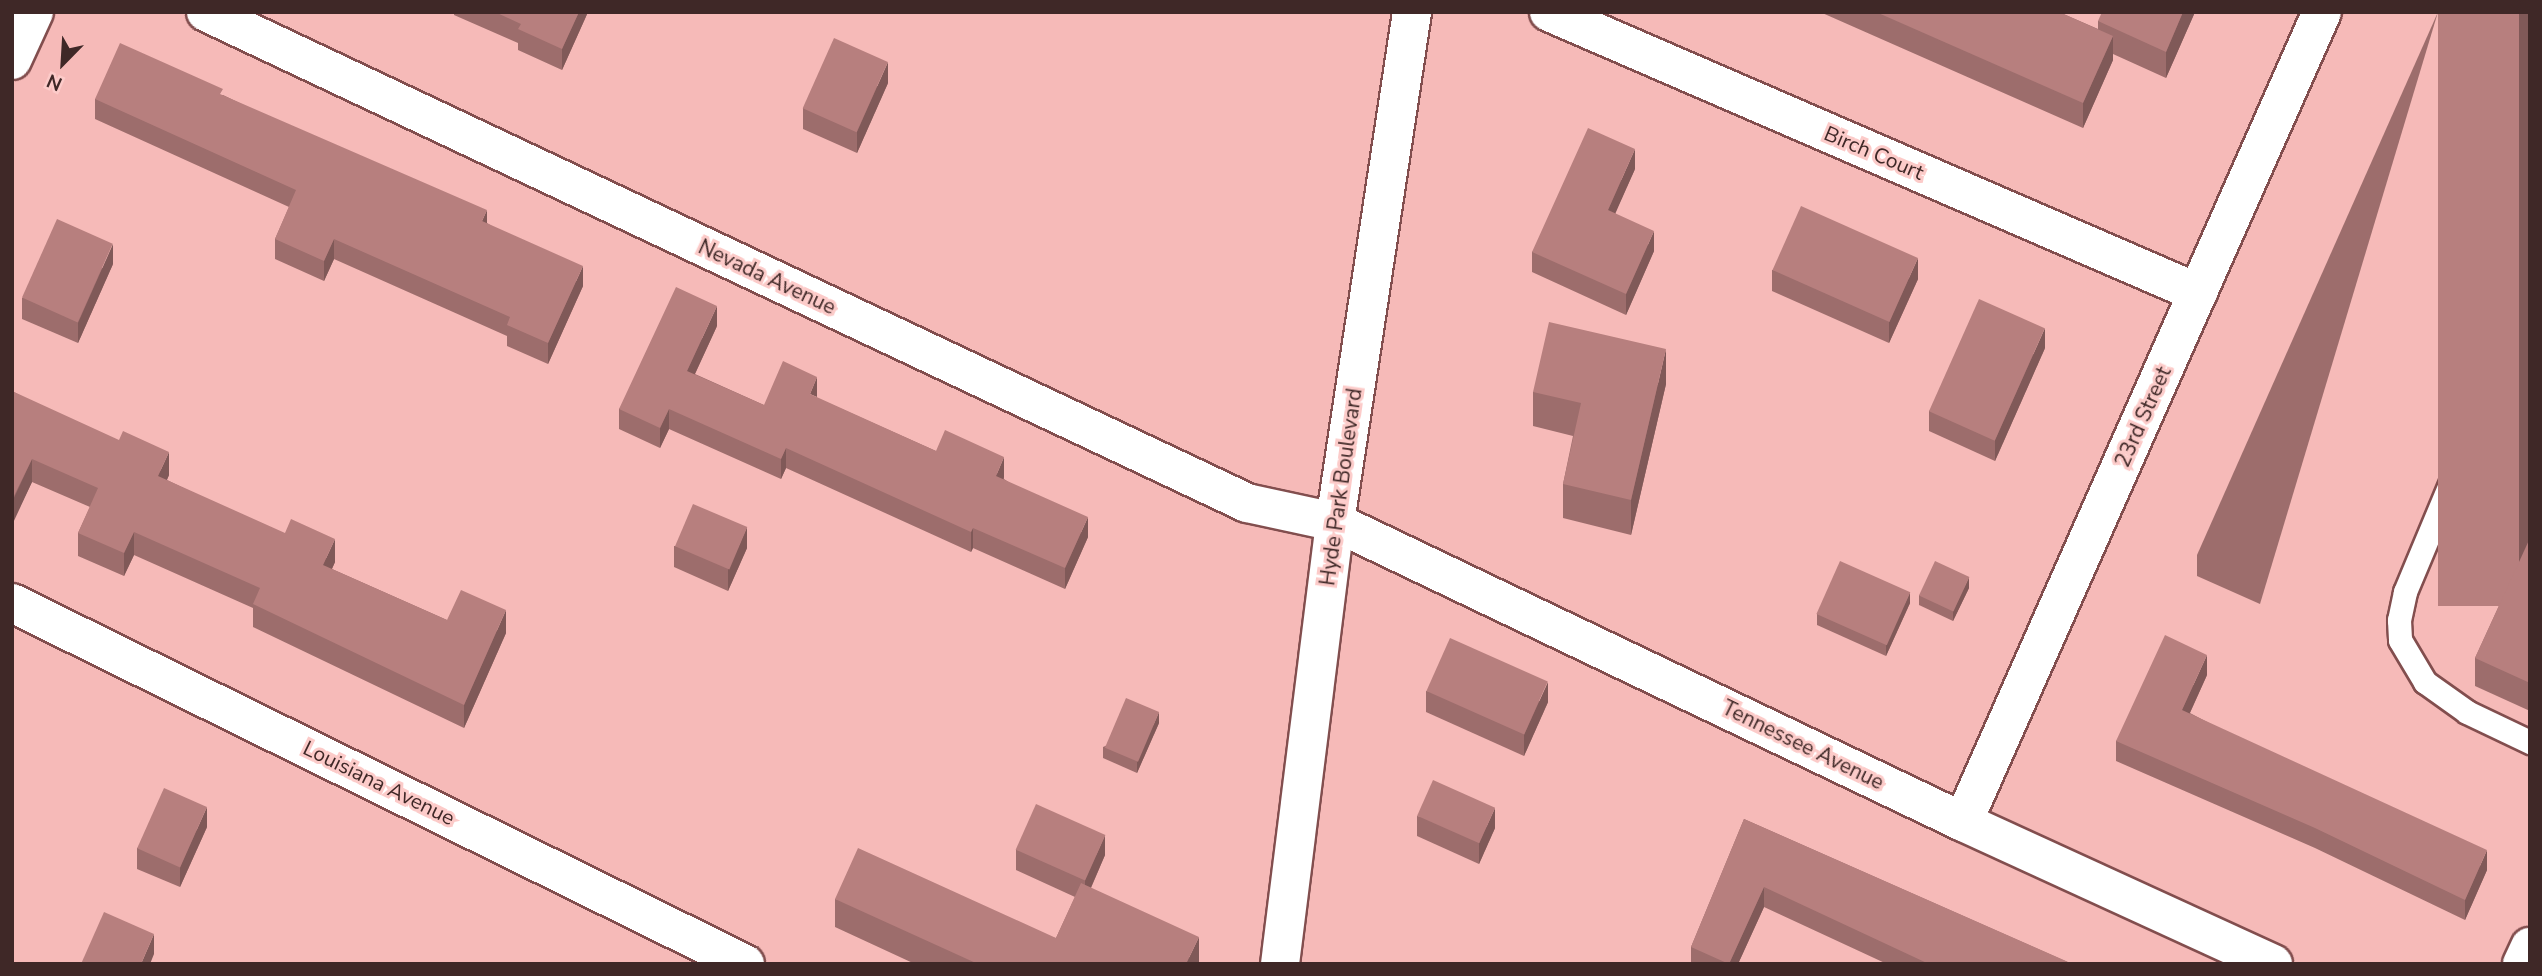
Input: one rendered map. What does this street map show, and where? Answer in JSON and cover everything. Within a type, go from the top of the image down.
[{"type":"street","points":[[12,60],[34,12]]},
{"type":"street","name":"Nevada Avenue","points":[[206,12],[1247,503],[1335,522]]},
{"type":"street","name":"Hyde Park Boulevard","points":[[1280,964],[1335,522],[1412,12]]},
{"type":"street","name":"Birch Court","points":[[1549,12],[2198,293]]},
{"type":"street","name":"23rd Street","points":[[1963,822],[2322,12]]},
{"type":"street","name":"Tennessee Avenue","points":[[1335,522],[1963,822],[2273,964]]},
{"type":"street","name":"Louisiana Avenue","points":[[12,603],[745,964]]},
{"type":"street","points":[[2522,964],[2530,947]]},
{"type":"lane","points":[[2530,323],[2453,477],[2405,592],[2399,620],[2400,639],[2424,682],[2467,712],[2530,742]]},
{"type":"building","points":[[495,12],[579,12],[562,49],[518,29],[521,24]]},
{"type":"building","points":[[1876,12],[2059,12],[2113,36],[2083,103]]},
{"type":"building","points":[[2102,12],[2183,12],[2166,52],[2098,21]]},
{"type":"building","points":[[2438,12],[2519,12],[2519,606],[2438,606]]},
{"type":"building","points":[[834,38],[888,62],[857,132],[803,108]]},
{"type":"building","points":[[120,43],[223,89],[220,94],[487,210],[482,221],[583,266],[548,343],[507,325],[510,317],[334,239],[324,261],[275,239],[296,190],[95,99]]},
{"type":"building","points":[[1588,128],[1635,149],[1608,210],[1654,231],[1626,294],[1532,252]]},
{"type":"building","points":[[1801,206],[1918,258],[1889,322],[1773,270]]},
{"type":"building","points":[[57,219],[113,244],[78,322],[22,298]]},
{"type":"building","points":[[676,287],[717,306],[687,371],[764,405],[783,361],[817,377],[810,394],[936,451],[945,430],[1004,457],[996,476],[1088,517],[1065,568],[973,528],[971,532],[786,448],[781,459],[669,409],[660,428],[619,409]]},
{"type":"building","points":[[1979,299],[2045,328],[1995,441],[1929,411]]},
{"type":"building","points":[[1549,322],[1666,349],[1631,500],[1563,484],[1581,403],[1533,392]]},
{"type":"building","points":[[12,391],[119,440],[123,431],[169,452],[158,476],[285,533],[291,519],[335,539],[323,565],[447,620],[461,590],[506,610],[464,705],[253,604],[260,588],[134,532],[124,553],[78,533],[98,488],[32,459],[12,500]]},
{"type":"building","points":[[693,504],[747,527],[729,569],[675,546]]},
{"type":"building","points":[[2530,538],[2530,683],[2475,658]]},
{"type":"building","points":[[1840,561],[1910,592],[1887,645],[1816,614]]},
{"type":"building","points":[[1935,561],[1969,577],[1953,611],[1919,595]]},
{"type":"building","points":[[2165,635],[2207,655],[2182,710],[2487,850],[2465,900],[2315,828],[2116,741]]},
{"type":"building","points":[[1450,638],[1548,682],[1524,735],[1426,691]]},
{"type":"building","points":[[1126,698],[1159,712],[1138,762],[1105,748]]},
{"type":"building","points":[[1433,780],[1495,808],[1479,843],[1417,816]]},
{"type":"building","points":[[164,788],[207,807],[180,867],[137,848]]},
{"type":"building","points":[[1036,804],[1105,835],[1085,881],[1016,850]]},
{"type":"building","points":[[1744,819],[2072,964],[1929,964],[1764,887],[1729,964],[1691,947]]},
{"type":"building","points":[[858,848],[1056,938],[1081,883],[1199,937],[1186,964],[978,964],[835,899]]},
{"type":"building","points":[[104,912],[154,934],[141,964],[81,964]]}]
